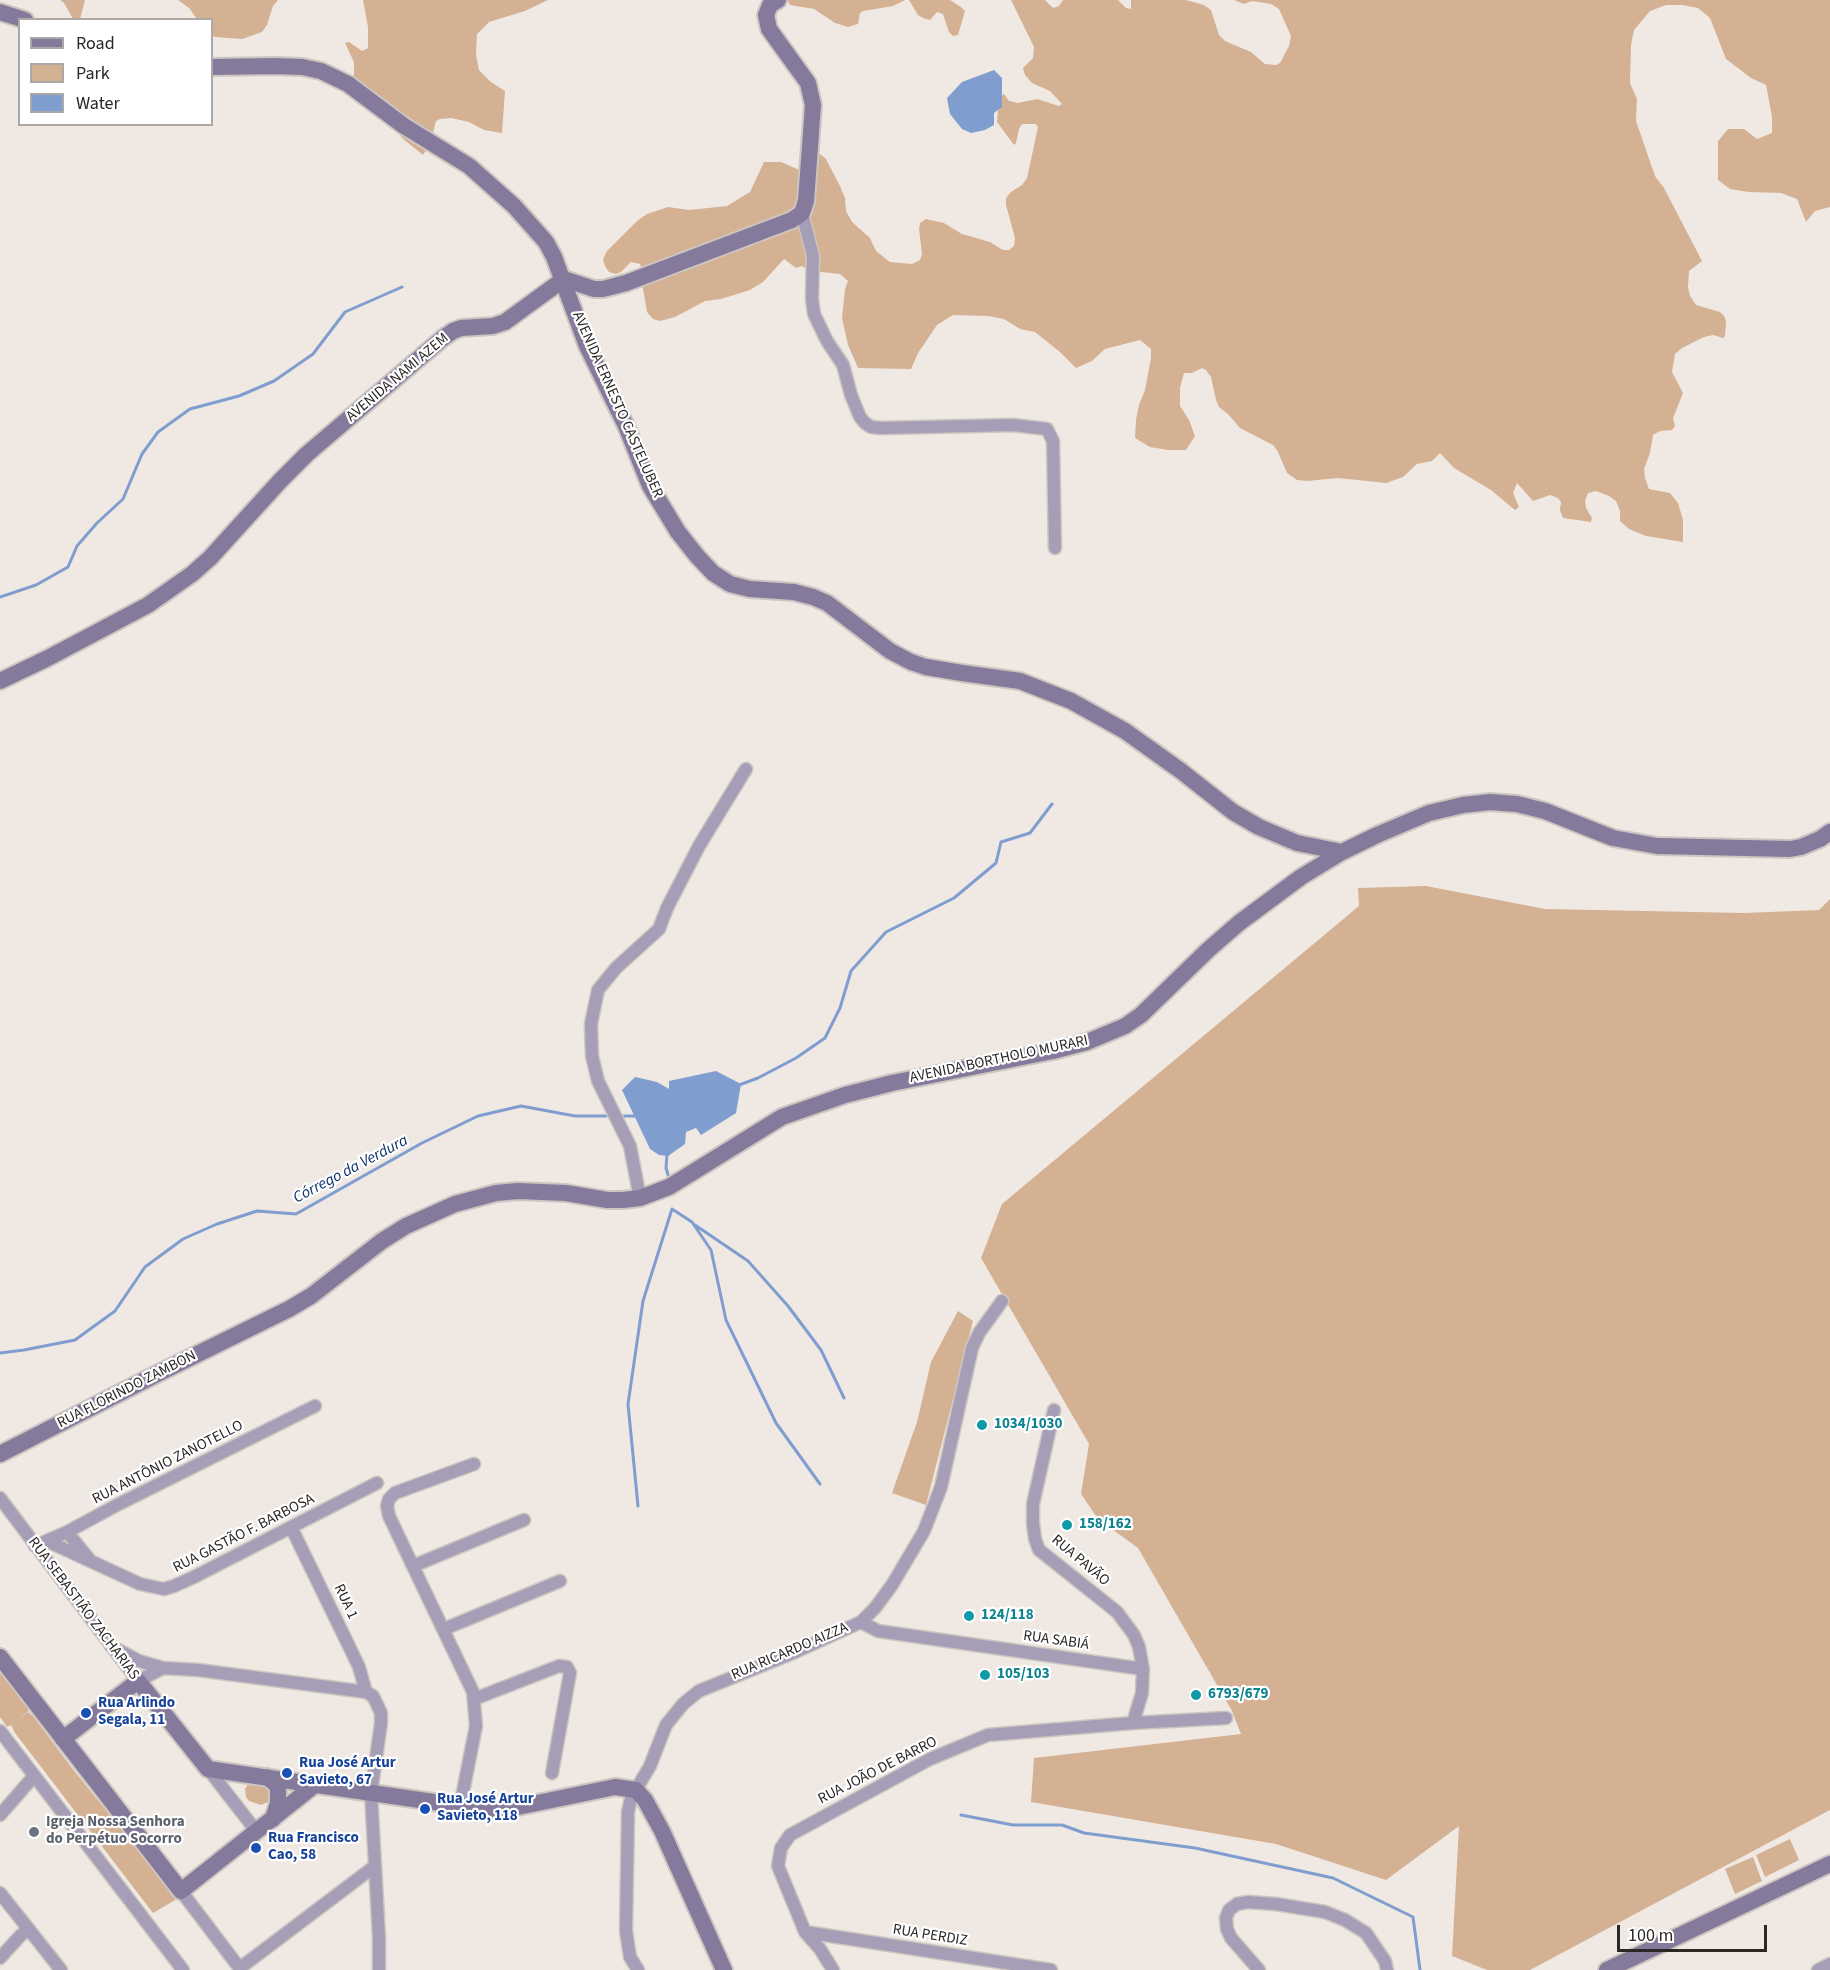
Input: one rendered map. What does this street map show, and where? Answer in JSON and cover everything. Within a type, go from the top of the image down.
[{"type":"street","points":[[778,0],[770,5],[766,15],[769,29],[807,83],[813,105],[806,201],[802,213],[813,256],[814,314],[827,341],[843,365],[860,417],[871,427],[881,428],[1013,425],[1047,429],[1053,441],[1055,548]]},
{"type":"street","points":[[0,12],[19,18]]},
{"type":"street","name":"AVENIDA ERNESTO CASTELUBER","points":[[213,67],[302,67],[321,71],[348,84],[404,126],[469,166],[492,184],[514,206],[546,242],[564,279],[587,346],[626,426],[650,486],[678,532],[713,573],[730,584],[750,589],[794,592],[827,603],[890,651],[911,662],[926,667],[1020,681],[1071,701],[1125,731],[1233,812],[1297,843],[1342,852]]},
{"type":"street","points":[[564,279],[594,289],[626,283],[792,220],[802,213]]},
{"type":"street","name":"AVENIDA NAMI AZEM","points":[[0,681],[148,605],[174,587],[210,558],[279,481],[307,454],[443,338],[461,328],[478,328],[505,322],[564,279]]},
{"type":"street","points":[[640,1198],[630,1146],[598,1081],[592,1056],[591,1024],[598,990],[616,968],[659,929],[666,909],[699,846],[746,769]]},
{"type":"street","name":"AVENIDA BORTHOLO MURARI","points":[[256,1327],[311,1296],[382,1241],[406,1226],[455,1204],[496,1193],[518,1191],[566,1193],[615,1200],[640,1198],[669,1187],[782,1118],[845,1095],[892,1083],[1053,1051],[1087,1042],[1125,1026],[1141,1015],[1208,950],[1256,909],[1301,877],[1342,852],[1429,813],[1463,805],[1490,802],[1531,807],[1613,838],[1657,846],[1790,849],[1820,839],[1830,832]]},
{"type":"street","name":"RUA RICARDO AIZZA","points":[[638,1970],[630,1957],[626,1918],[628,1812],[631,1789],[650,1766],[666,1725],[675,1712],[691,1697],[706,1687],[793,1653],[861,1622],[892,1586],[924,1531],[941,1487],[972,1348],[984,1325],[1002,1301]]},
{"type":"street","name":"RUA FLORINDO ZAMBON","points":[[0,1454],[159,1373],[256,1327]]},
{"type":"street","name":"RUA ANTÔNIO ZANOTELLO","points":[[35,1546],[315,1406]]},
{"type":"street","name":"RUA PAVÃO","points":[[1054,1410],[1033,1504],[1035,1539],[1039,1550],[1107,1603],[1127,1623],[1139,1647],[1143,1669],[1140,1703],[1133,1723]]},
{"type":"street","points":[[460,1807],[476,1726],[474,1699],[467,1677],[388,1516],[387,1506],[389,1499],[395,1493],[474,1464]]},
{"type":"street","name":"RUA GASTÃO F. BARBOSA","points":[[47,1541],[140,1584],[164,1589],[194,1577],[377,1483]]},
{"type":"street","name":"RUA SEBASTIÃO ZACHARIAS","points":[[0,1498],[111,1646],[257,1832]]},
{"type":"street","points":[[413,1566],[524,1520]]},
{"type":"street","name":"RUA 1","points":[[291,1527],[359,1667],[366,1692],[373,1696],[381,1713],[371,1793],[379,1970]]},
{"type":"street","points":[[67,1532],[89,1559]]},
{"type":"street","points":[[444,1629],[560,1581]]},
{"type":"street","name":"RUA SABIÁ","points":[[861,1622],[878,1632],[1143,1669]]},
{"type":"street","points":[[111,1646],[139,1661],[163,1668],[198,1670],[366,1692]]},
{"type":"street","points":[[0,1657],[241,1969],[375,1866]]},
{"type":"street","points":[[474,1699],[559,1666],[567,1667],[570,1673],[552,1773]]},
{"type":"street","points":[[63,1739],[138,1681],[163,1668]]},
{"type":"street","name":"RUA JOÃO DE BARRO","points":[[833,1970],[820,1949],[805,1932],[778,1866],[782,1848],[790,1834],[930,1760],[988,1735],[1226,1718]]},
{"type":"street","points":[[0,1731],[183,1970]]},
{"type":"street","points":[[208,1769],[489,1810],[508,1809],[604,1789],[631,1789],[645,1800],[662,1831],[724,1970]]},
{"type":"street","points":[[0,1815],[34,1776]]},
{"type":"street","points":[[267,1777],[273,1781],[278,1791],[278,1803],[273,1819]]},
{"type":"street","points":[[181,1891],[316,1784]]},
{"type":"street","points":[[1607,1970],[1627,1965],[1830,1864]]},
{"type":"street","points":[[0,1893],[61,1970]]},
{"type":"street","points":[[1259,1970],[1231,1938],[1227,1929],[1226,1918],[1229,1910],[1237,1904],[1248,1902],[1276,1904],[1325,1912],[1345,1920],[1366,1933],[1385,1961],[1387,1970]]},
{"type":"street","points":[[0,1958],[29,1929]]},
{"type":"street","name":"RUA PERDIZ","points":[[805,1932],[1051,1970]]},
{"type":"street","points":[[1818,1970],[1830,1964]]},
{"type":"green space","points":[[60,0],[85,0],[80,18],[72,18]]},
{"type":"green space","points":[[178,0],[278,0],[262,32],[242,39],[215,37],[213,36],[213,18],[196,18],[189,8]]},
{"type":"green space","points":[[363,0],[548,0],[525,11],[489,22],[477,34],[476,55],[479,70],[505,91],[502,133],[484,130],[469,122],[451,118],[440,119],[436,121],[430,144],[423,155],[402,138],[381,109],[354,81],[354,62],[345,43],[349,42],[362,51],[368,48],[368,27]]},
{"type":"green space","points":[[787,0],[905,0],[893,6],[863,11],[860,13],[858,24],[848,27],[835,23],[814,9],[790,5]]},
{"type":"green space","points":[[909,0],[950,0],[961,7],[965,11],[958,35],[953,36],[949,32],[943,14],[937,12],[930,20],[923,18],[918,15]]},
{"type":"green space","points":[[1011,0],[1045,0],[1053,8],[1059,6],[1063,0],[1118,0],[1126,8],[1131,9],[1131,0],[1186,0],[1204,5],[1211,10],[1219,35],[1225,41],[1251,52],[1265,64],[1276,65],[1280,63],[1289,46],[1291,36],[1279,9],[1271,4],[1252,1],[1244,4],[1234,0],[1830,0],[1830,207],[1815,211],[1806,222],[1797,199],[1781,193],[1730,189],[1718,180],[1718,141],[1728,129],[1744,129],[1757,139],[1772,133],[1772,117],[1766,85],[1751,78],[1726,59],[1710,18],[1698,8],[1666,5],[1650,11],[1634,30],[1631,45],[1630,83],[1637,99],[1636,121],[1655,176],[1664,188],[1702,261],[1689,271],[1690,296],[1696,305],[1720,312],[1726,321],[1723,338],[1713,335],[1704,337],[1675,354],[1672,372],[1683,393],[1673,418],[1675,426],[1672,430],[1660,431],[1653,435],[1644,469],[1649,489],[1670,493],[1678,503],[1683,520],[1683,542],[1646,536],[1629,529],[1620,521],[1620,511],[1616,501],[1596,491],[1588,493],[1585,501],[1592,518],[1591,522],[1563,518],[1560,510],[1561,502],[1558,498],[1550,495],[1533,501],[1517,483],[1513,493],[1519,507],[1515,510],[1491,490],[1454,468],[1440,453],[1432,461],[1417,464],[1403,477],[1386,483],[1338,478],[1297,480],[1287,473],[1273,445],[1240,428],[1219,407],[1211,377],[1202,368],[1192,373],[1184,373],[1180,388],[1180,406],[1195,436],[1186,450],[1150,447],[1135,438],[1139,405],[1145,390],[1151,358],[1151,349],[1140,340],[1105,349],[1092,361],[1076,368],[1035,332],[1020,329],[1004,319],[953,315],[937,325],[918,353],[911,369],[858,368],[848,345],[842,318],[848,281],[840,274],[811,271],[802,266],[796,268],[784,259],[763,282],[750,290],[721,299],[705,301],[675,317],[660,321],[653,319],[647,312],[642,283],[643,271],[640,264],[631,262],[616,274],[609,272],[605,266],[603,259],[607,251],[647,214],[668,207],[689,210],[727,206],[750,192],[764,162],[781,162],[806,173],[816,156],[820,154],[826,159],[840,186],[845,198],[846,211],[852,222],[870,238],[876,251],[890,262],[912,264],[920,260],[922,254],[919,229],[920,223],[926,219],[944,223],[962,234],[990,242],[1003,250],[1009,250],[1014,246],[1015,238],[1006,198],[1027,178],[1038,127],[1036,124],[1022,124],[1014,145],[997,122],[999,98],[1004,94],[1009,101],[1018,103],[1037,99],[1059,106],[1062,104],[1050,91],[1032,83],[1025,75],[1023,68],[1033,58],[1034,47]]},
{"type":"green space","points":[[1426,886],[1545,909],[1744,913],[1819,910],[1830,899],[1830,1810],[1530,1970],[1487,1970],[1452,1956],[1459,1826],[1386,1880],[1276,1844],[1031,1802],[1034,1758],[1241,1734],[1232,1711],[1138,1548],[1098,1519],[1081,1494],[1089,1444],[981,1258],[1002,1204],[1359,906],[1358,888]]},
{"type":"green space","points":[[958,1311],[973,1321],[926,1505],[892,1493],[917,1422],[931,1362]]},
{"type":"green space","points":[[0,1670],[31,1709],[16,1721],[28,1712],[33,1716],[177,1899],[153,1913],[11,1725],[7,1727],[0,1717]]},
{"type":"green space","points":[[250,1781],[270,1784],[271,1798],[268,1802],[261,1805],[249,1801],[245,1789]]},
{"type":"green space","points":[[1790,1839],[1799,1860],[1765,1877],[1756,1855]]},
{"type":"green space","points":[[1753,1857],[1762,1881],[1735,1894],[1725,1869]]},
{"type":"water","points":[[994,70],[1002,78],[1002,107],[994,113],[994,125],[971,133],[962,129],[950,114],[947,98],[962,82]]},
{"type":"water","points":[[716,1071],[741,1084],[736,1113],[701,1135],[696,1128],[686,1132],[685,1144],[668,1156],[659,1155],[650,1149],[622,1090],[635,1077],[657,1082],[669,1089],[669,1081]]},
{"type":"waterway","points":[[0,597],[36,585],[68,567],[77,546],[123,499],[142,454],[158,432],[190,409],[239,396],[274,381],[313,354],[345,312],[402,287]]},
{"type":"waterway","points":[[739,1085],[758,1078],[796,1058],[825,1038],[840,1008],[851,971],[886,932],[954,898],[996,863],[1001,842],[1030,833],[1052,804]]},
{"type":"waterway","name":"Córrego da Verdura","points":[[0,1353],[75,1340],[115,1311],[145,1267],[183,1239],[217,1224],[257,1211],[296,1214],[422,1143],[478,1116],[521,1106],[575,1116],[606,1116]]},
{"type":"waterway","name":"Córrego da Verdura","points":[[624,1116],[636,1116]]},
{"type":"waterway","points":[[667,1154],[666,1168],[669,1178]]},
{"type":"waterway","points":[[638,1506],[628,1404],[643,1301],[672,1209],[692,1222],[711,1250],[726,1320],[776,1423],[820,1484]]},
{"type":"waterway","points":[[695,1225],[748,1261],[788,1306],[821,1350],[844,1398]]},
{"type":"waterway","points":[[961,1815],[1013,1825],[1062,1825],[1084,1833],[1195,1848],[1333,1878],[1413,1917],[1420,1970]]},
{"type":"place","name":"1034/1030","points":[[982,1425]]},
{"type":"place","name":"158/162","points":[[1067,1525]]},
{"type":"place","name":"124/118","points":[[969,1616]]},
{"type":"place","name":"105/103","points":[[985,1675]]},
{"type":"place","name":"6793/679","points":[[1196,1695]]},
{"type":"place","name":"Rua Arlindo Segala, 11","points":[[86,1713]]},
{"type":"place","name":"Rua José Artur Savieto, 67","points":[[287,1773]]},
{"type":"place","name":"Rua José Artur Savieto, 118","points":[[425,1809]]},
{"type":"place","name":"Igreja Nossa Senhora do Perpétuo Socorro","points":[[34,1832]]},
{"type":"place","name":"Rua Francisco Cao, 58","points":[[256,1848]]}]
